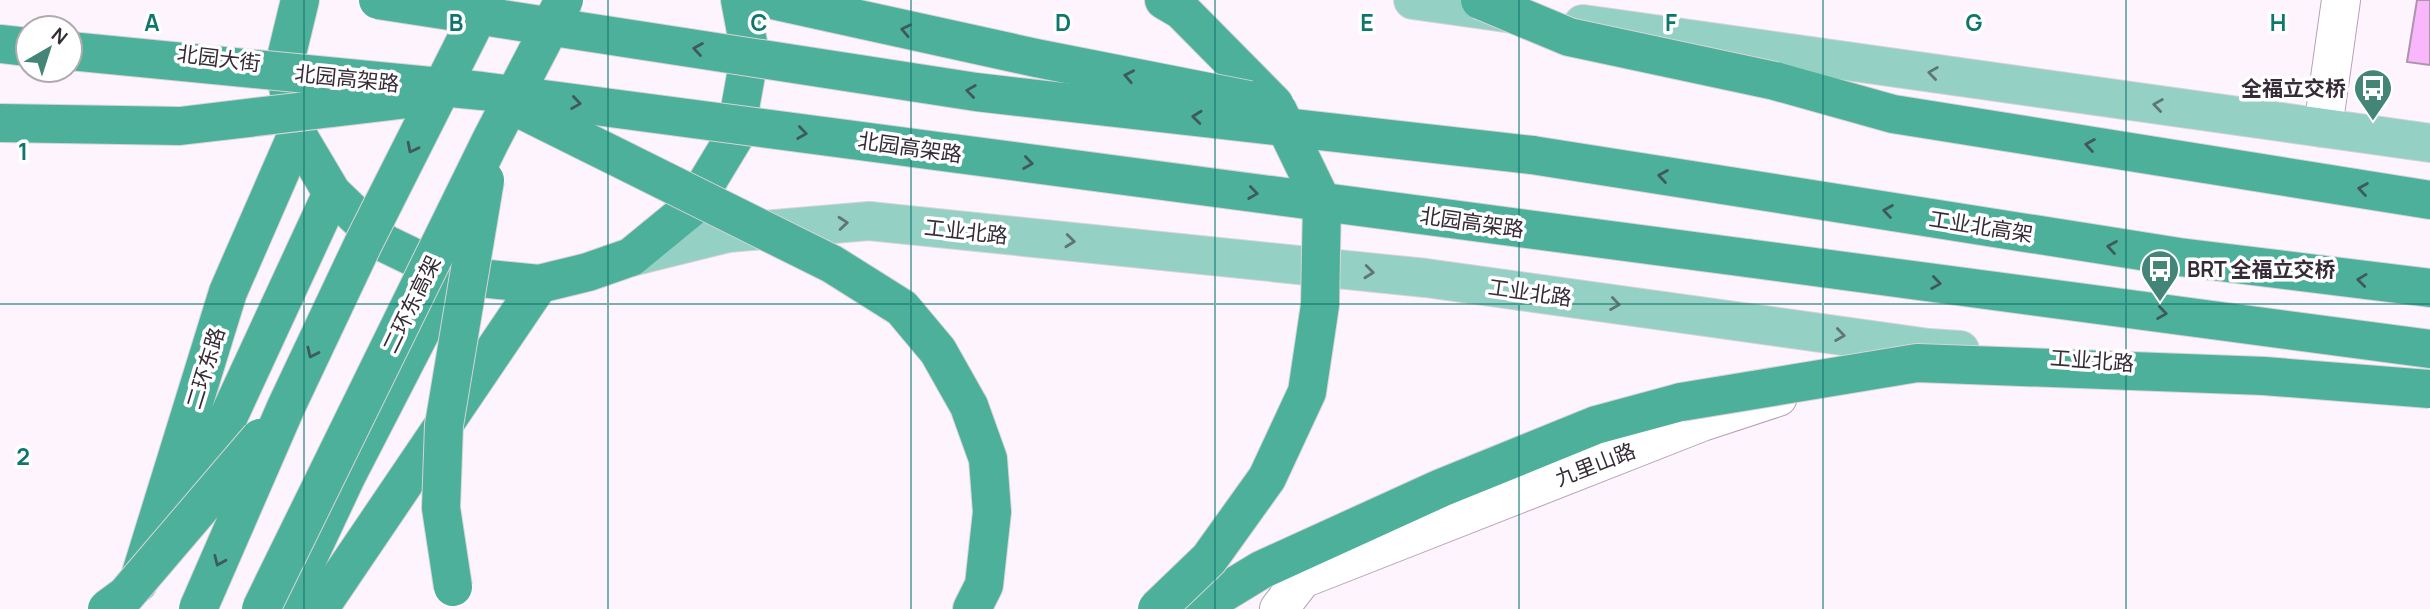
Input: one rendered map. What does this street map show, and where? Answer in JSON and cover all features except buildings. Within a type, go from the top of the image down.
[{"type":"highway","points":[[300,0],[284,66],[298,134],[332,194],[384,243],[450,275],[539,285],[631,257],[692,207],[735,136],[750,53],[740,0]]},
{"type":"highway","points":[[378,0],[976,92],[1532,155]]},
{"type":"highway","points":[[198,609],[286,407],[363,244],[486,0]]},
{"type":"highway","name":"二环东高架","points":[[261,609],[564,0]]},
{"type":"highway","points":[[772,0],[1036,58],[1532,155]]},
{"type":"highway","points":[[1157,609],[1209,559],[1267,478],[1307,392],[1320,304],[1322,202],[1274,104],[1181,10],[1164,0]]},
{"type":"highway","points":[[1480,0],[1569,37],[1775,81],[1893,114],[2430,200]]},
{"type":"highway","name":"北园高架路","points":[[84,52],[482,91],[2430,349]]},
{"type":"highway","points":[[0,123],[180,126],[482,91],[832,264],[902,308],[938,351],[970,406],[988,458],[990,524],[984,585],[972,609]]},
{"type":"highway","name":"二环东路","points":[[129,609],[228,292],[298,134]]},
{"type":"highway","points":[[464,609],[453,587],[441,508],[444,425],[492,140]]},
{"type":"highway","name":"工业北高架","points":[[1532,155],[2179,257],[2430,288]]},
{"type":"highway","name":"二环东路","points":[[139,609],[332,194]]},
{"type":"highway","points":[[284,609],[347,475],[450,275]]},
{"type":"highway","points":[[319,609],[539,285]]},
{"type":"highway","points":[[1197,609],[1261,570],[1441,488],[1596,425],[1681,402],[1917,363],[2264,376],[2430,387]]},
{"type":"highway","points":[[107,609],[126,595],[286,407]]},
{"type":"main road","points":[[1413,0],[2430,143]]},
{"type":"main road","name":"北园大街","points":[[84,43],[284,66]]},
{"type":"main road","name":"工业北路","points":[[631,257],[728,233],[869,221],[1426,278],[1929,348],[2430,387]]},
{"type":"street","points":[[2323,128],[2342,0]]},
{"type":"street","name":"九里山路","points":[[1279,609],[1302,579],[1702,422],[1929,348]]},
{"type":"place","name":"全福立交桥","points":[[2373,122]]},
{"type":"place","name":"BRT 全福立交桥","points":[[2160,303]]}]
